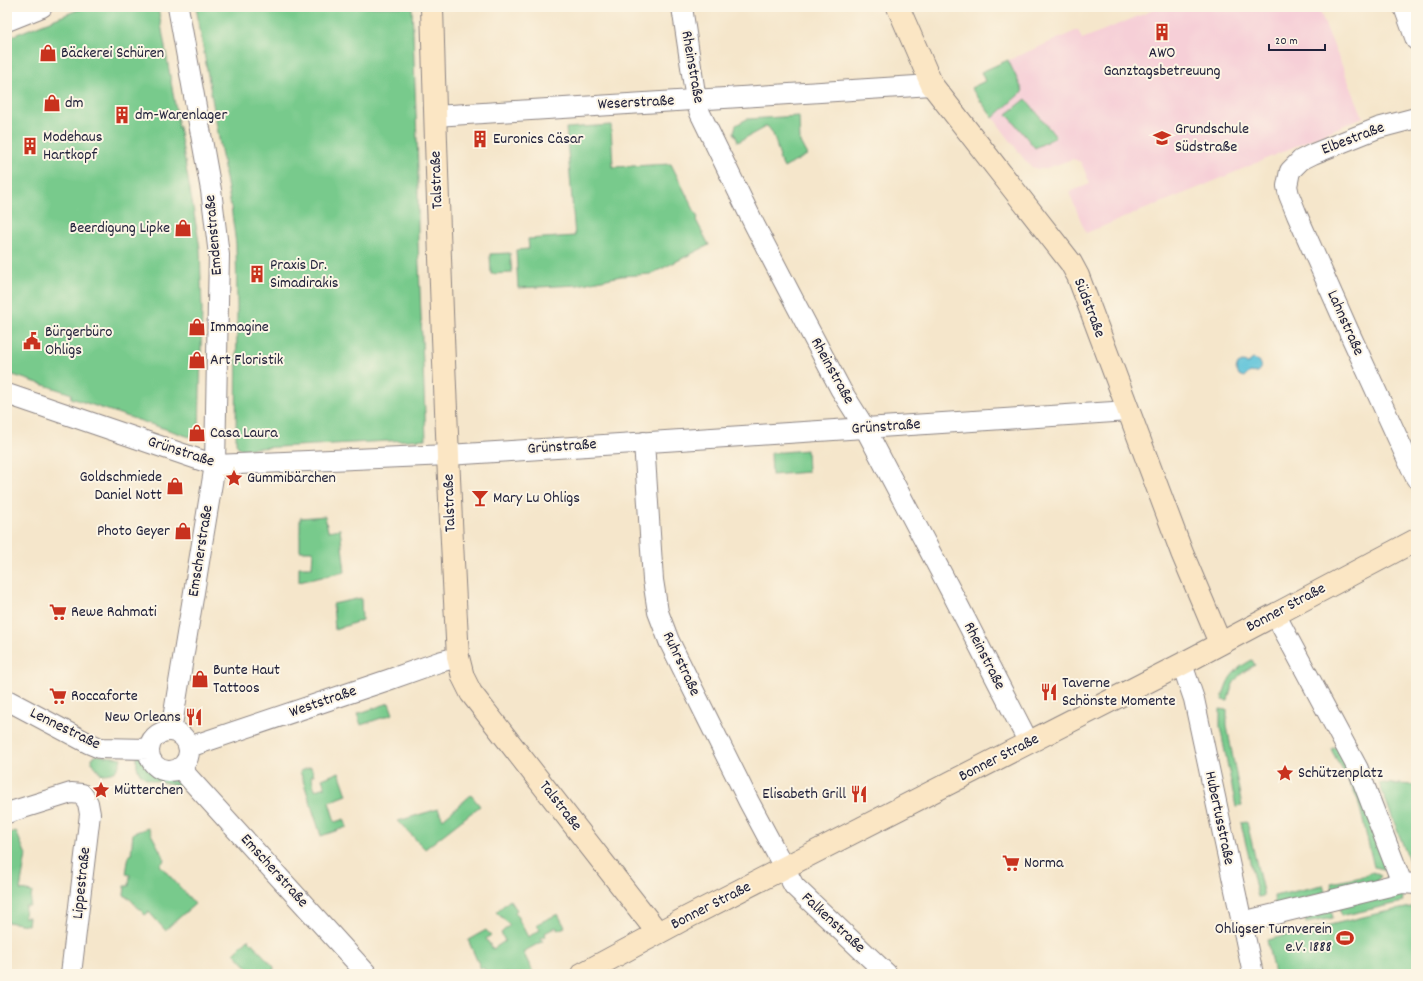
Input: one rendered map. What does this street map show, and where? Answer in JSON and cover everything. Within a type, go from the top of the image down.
[{"type":"main road","name":"Talstraße","points":[[432,7],[434,116],[448,455],[458,657],[463,678],[471,693],[658,933]]},
{"type":"main road","name":"Südstraße","points":[[898,7],[932,85],[1071,263],[1084,291],[1104,348],[1129,410],[1182,553],[1220,643]]},
{"type":"main road","name":"Bonner Straße","points":[[582,974],[783,868],[1182,664],[1416,540]]},
{"type":"street","name":"Emdenstraße","points":[[178,7],[211,190],[219,255],[215,465]]},
{"type":"street","name":"Rheinstraße","points":[[682,7],[696,100],[700,113],[754,224],[838,383],[865,428],[1029,742]]},
{"type":"street","points":[[1404,7],[1416,40]]},
{"type":"street","points":[[7,21],[40,8]]},
{"type":"street","name":"Weserstraße","points":[[434,116],[932,85]]},
{"type":"street","name":"Elbestraße","points":[[1293,166],[1313,154],[1378,128],[1416,118]]},
{"type":"street","name":"Lahnstraße","points":[[1293,166],[1290,171],[1288,182],[1289,195],[1416,478]]},
{"type":"street","name":"Grünstraße","points":[[7,394],[215,465],[448,455],[1129,410]]},
{"type":"street","name":"Ruhrstraße","points":[[644,442],[653,580],[660,618],[669,641],[694,693],[783,868]]},
{"type":"street","name":"Emscherstraße","points":[[171,731],[215,465]]},
{"type":"street","points":[[1242,922],[1409,884],[1358,769],[1275,614]]},
{"type":"street","name":"Weststraße","points":[[188,747],[439,662],[458,657]]},
{"type":"street","name":"Hubertusstraße","points":[[1182,664],[1194,699],[1253,974]]},
{"type":"street","name":"Lennestraße","points":[[7,700],[88,744],[100,748],[149,749]]},
{"type":"street","points":[[171,731],[182,736],[188,747],[187,759],[180,768],[170,771],[157,767],[152,762],[149,749],[156,736],[171,731]]},
{"type":"street","name":"Emscherstraße","points":[[180,768],[367,974]]},
{"type":"street","name":"Lippestraße","points":[[7,813],[71,793],[82,794],[88,803],[90,814],[71,974]]},
{"type":"street","name":"Falkenstraße","points":[[783,868],[794,886],[887,974]]},
{"type":"shaded area","name":"Grundschule Südstraße","points":[[1161,7],[1318,7],[1363,117],[1205,185],[1086,233],[1069,192],[1090,184],[1081,162],[1073,159],[1044,169],[1032,167],[1027,163],[971,88],[985,81],[981,72],[1078,30],[1082,39]]},
{"type":"green space","points":[[85,7],[158,7],[200,248],[202,310],[199,433],[193,438],[71,398],[72,394],[7,373],[7,38]]},
{"type":"green space","points":[[196,7],[412,7],[418,166],[418,241],[426,439],[240,449],[236,444],[236,244],[231,207]]},
{"type":"green space","points":[[1008,60],[1023,91],[993,118],[971,88],[985,81],[981,72]]},
{"type":"green space","points":[[1026,99],[1056,137],[1035,148],[1007,114]]},
{"type":"green space","points":[[799,116],[800,142],[807,155],[784,168],[779,158],[780,157],[774,137],[767,126],[738,142],[734,132],[736,125],[747,119]]},
{"type":"green space","points":[[611,125],[613,167],[671,164],[698,218],[696,220],[709,245],[651,274],[621,276],[578,285],[518,288],[516,250],[529,249],[528,239],[575,236],[566,128]]},
{"type":"green space","points":[[510,253],[512,273],[491,274],[490,254]]},
{"type":"green space","points":[[807,450],[808,472],[772,475],[771,453]]},
{"type":"green space","points":[[325,516],[328,531],[340,529],[345,572],[299,582],[299,567],[312,567],[313,551],[300,551],[300,518]]},
{"type":"green space","points":[[361,598],[362,620],[335,630],[333,604]]},
{"type":"green space","points":[[1252,660],[1255,665],[1236,679],[1231,688],[1228,701],[1222,700],[1226,686],[1235,671]]},
{"type":"green space","points":[[389,703],[393,714],[361,725],[357,714]]},
{"type":"green space","points":[[1220,709],[1227,710],[1227,726],[1242,806],[1236,807],[1220,727]]},
{"type":"green space","points":[[1338,746],[1367,805],[1373,821],[1382,853],[1384,869],[1374,867],[1358,800],[1331,749]]},
{"type":"green space","points":[[97,755],[121,758],[119,766],[113,772],[101,774],[92,763],[92,758]]},
{"type":"green space","points":[[137,756],[145,757],[154,771],[159,774],[180,779],[185,784],[180,785],[153,781],[144,777],[138,769]]},
{"type":"green space","points":[[311,767],[314,775],[311,776],[315,790],[325,787],[322,779],[339,772],[347,795],[329,802],[335,822],[344,819],[347,827],[321,836],[300,771]]},
{"type":"green space","points":[[1379,783],[1416,785],[1416,876],[1415,876]]},
{"type":"green space","points":[[471,795],[480,806],[425,849],[398,821],[438,809],[443,819]]},
{"type":"green space","points":[[1247,822],[1264,896],[1258,897],[1241,823]]},
{"type":"green space","points":[[148,828],[165,860],[160,865],[195,904],[165,930],[149,912],[145,915],[130,899],[124,895],[125,886],[129,886],[130,875],[126,874],[129,855],[131,855],[133,833]]},
{"type":"green space","points":[[16,831],[26,855],[20,890],[32,892],[30,906],[25,906],[24,917],[29,917],[28,925],[7,922],[7,834]]},
{"type":"green space","points":[[1373,872],[1381,876],[1376,882],[1334,895],[1331,883],[1357,878]]},
{"type":"green space","points":[[1323,885],[1325,892],[1275,908],[1274,896]]},
{"type":"green space","points":[[1401,892],[1403,902],[1341,916],[1339,906]]},
{"type":"green space","points":[[510,900],[517,910],[515,912],[528,937],[540,930],[537,924],[558,914],[565,927],[558,930],[556,927],[545,933],[546,936],[541,938],[543,941],[523,952],[534,974],[487,974],[484,968],[481,969],[468,940],[486,930],[491,935],[486,939],[493,949],[505,941],[501,933],[510,925],[496,912]]},
{"type":"green space","name":"Ohligser Turnverein e.V. 1888","points":[[1416,906],[1416,974],[1274,974],[1267,940]]},
{"type":"green space","points":[[1331,909],[1333,918],[1306,923],[1304,915]]},
{"type":"green space","points":[[248,939],[274,967],[273,974],[246,974],[250,970],[234,953]]},
{"type":"water","points":[[1253,359],[1260,362],[1260,370],[1254,373],[1250,372],[1245,377],[1239,375],[1236,369],[1238,364],[1242,362],[1248,363]]},
{"type":"place","name":"AWO Ganztagsbetreuung","points":[[1162,32]]},
{"type":"place","name":"Bäckerei Schüren","points":[[48,53]]},
{"type":"place","name":"dm","points":[[52,103]]},
{"type":"place","name":"dm-Warenlager","points":[[122,115]]},
{"type":"place","name":"Grundschule Südstraße","points":[[1162,138]]},
{"type":"place","name":"Euronics Cäsar","points":[[480,139]]},
{"type":"place","name":"Modehaus Hartkopf","points":[[30,146]]},
{"type":"place","name":"Beerdigung Lipke","points":[[183,228]]},
{"type":"place","name":"Praxis Dr. Simadirakis","points":[[257,274]]},
{"type":"place","name":"Immagine","points":[[197,327]]},
{"type":"place","name":"Bürgerbüro Ohligs","points":[[32,341]]},
{"type":"place","name":"Art Floristik","points":[[197,360]]},
{"type":"place","name":"Casa Laura","points":[[197,433]]},
{"type":"place","name":"Gummibärchen","points":[[234,478]]},
{"type":"place","name":"Goldschmiede Daniel Nott","points":[[175,486]]},
{"type":"place","name":"Mary Lu Ohligs","points":[[480,498]]},
{"type":"place","name":"Photo Geyer","points":[[183,531]]},
{"type":"place","name":"Rewe Rahmati","points":[[58,612]]},
{"type":"place","name":"Bunte Haut Tattoos","points":[[200,679]]},
{"type":"place","name":"Taverne Schönste Momente","points":[[1049,692]]},
{"type":"place","name":"Roccaforte","points":[[58,696]]},
{"type":"place","name":"New Orleans","points":[[194,717]]},
{"type":"place","name":"Schützenplatz","points":[[1285,773]]},
{"type":"place","name":"Mütterchen","points":[[101,790]]},
{"type":"place","name":"Elisabeth Grill","points":[[859,794]]},
{"type":"place","name":"Norma","points":[[1011,863]]},
{"type":"place","name":"Ohligser Turnverein e.V. 1888","points":[[1345,938]]}]
